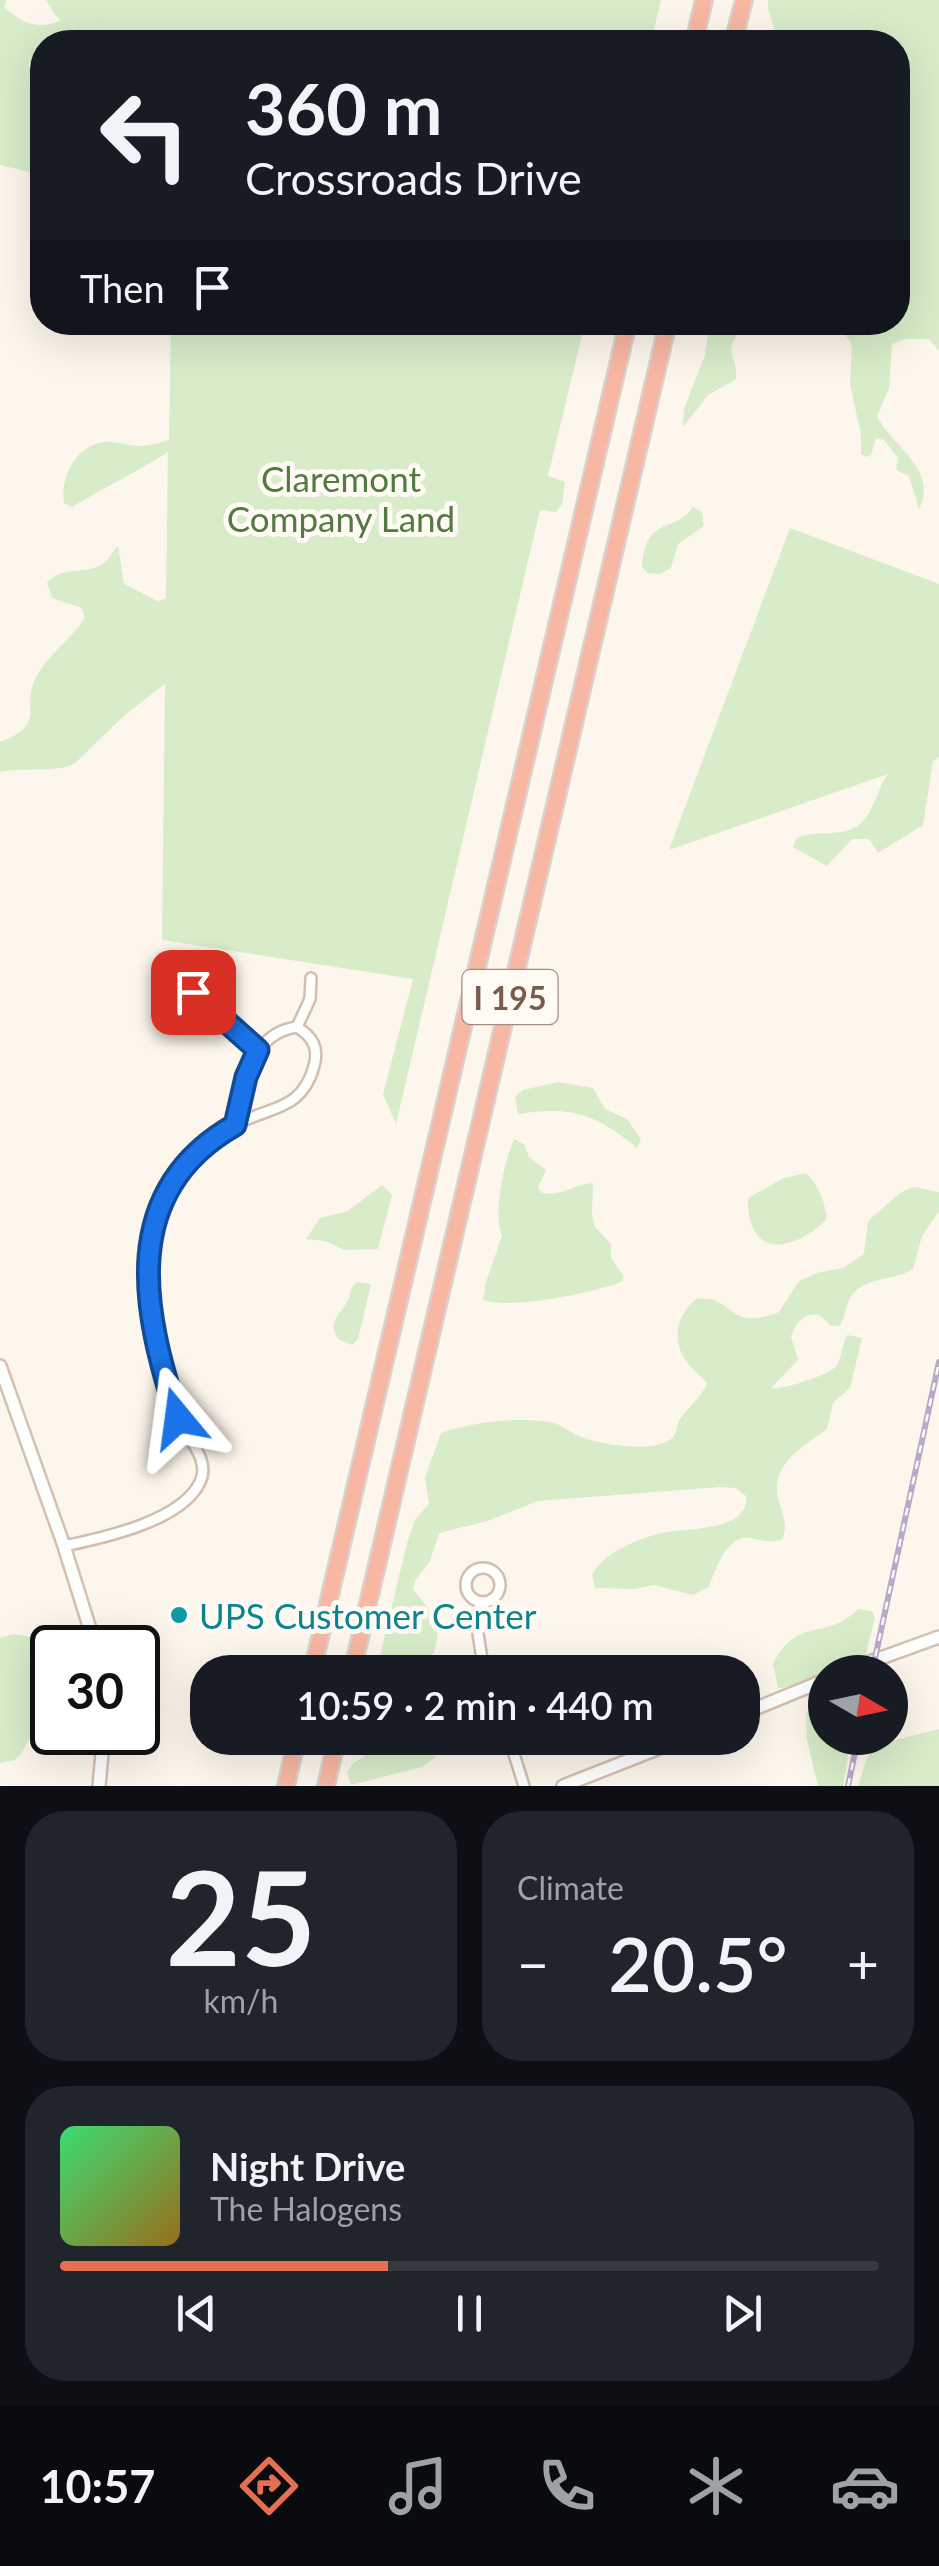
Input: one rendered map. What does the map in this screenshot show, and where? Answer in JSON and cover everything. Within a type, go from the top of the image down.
[{"type":"highway","points":[[697,30],[704,0]]},
{"type":"highway","points":[[737,30],[744,0]]},
{"type":"highway","name":"I 195","points":[[316,1655],[625,335]]},
{"type":"highway","name":"I 195","points":[[356,1655],[665,335]]},
{"type":"highway","points":[[286,1786],[293,1755]]},
{"type":"highway","points":[[326,1786],[333,1755]]},
{"type":"street","points":[[297,1026],[310,999],[310,978]]},
{"type":"street","points":[[193,992],[258,1050]]},
{"type":"street","points":[[64,1546],[111,1536],[153,1520],[195,1490],[201,1480],[200,1457],[178,1418],[161,1356],[151,1300],[148,1254],[152,1223],[161,1200],[214,1137],[302,1094],[310,1082],[317,1054],[310,1034],[297,1026],[282,1029],[258,1050],[246,1077],[235,1125]]},
{"type":"street","points":[[0,1366],[89,1625]]},
{"type":"street","points":[[480,1602],[476,1627],[481,1655]]},
{"type":"street","points":[[889,1655],[939,1637]]},
{"type":"street","points":[[760,1707],[808,1687]]},
{"type":"street","points":[[99,1786],[102,1755]]},
{"type":"street","points":[[514,1755],[524,1786]]},
{"type":"street","points":[[564,1786],[642,1755]]},
{"type":"green space","points":[[0,0],[7,0],[4,7],[17,17],[38,25],[61,20],[46,0],[661,0],[654,30],[73,30],[73,25],[72,30],[30,30],[30,172],[0,165]]},
{"type":"green space","points":[[768,0],[939,0],[939,351],[929,339],[905,339],[892,344],[889,388],[877,416],[918,470],[924,495],[919,509],[909,476],[896,470],[898,458],[884,440],[876,438],[871,455],[861,454],[850,384],[852,345],[845,335],[910,335],[910,30],[774,30]]},
{"type":"green space","name":"Claremont Company Land","points":[[171,335],[582,335],[548,476],[565,482],[562,504],[556,512],[540,510],[396,1124],[383,1094],[413,979],[162,940],[165,684],[126,714],[74,764],[0,772],[0,742],[25,728],[39,672],[85,617],[82,608],[52,598],[47,583],[59,574],[101,565],[118,546],[124,584],[157,601],[166,599],[168,452],[72,507],[64,503],[67,474],[78,456],[94,445],[108,442],[141,446],[169,440]]},
{"type":"green space","points":[[708,335],[738,335],[731,349],[736,379],[708,395],[683,427],[684,409],[705,355]]},
{"type":"green space","points":[[693,507],[702,512],[704,526],[678,544],[671,568],[660,574],[647,573],[642,566],[649,538]]},
{"type":"green space","points":[[790,528],[939,584],[939,757],[933,761],[923,825],[878,853],[869,839],[852,839],[827,866],[793,847],[796,839],[804,836],[856,827],[867,816],[888,774],[669,850]]},
{"type":"green space","points":[[558,1082],[593,1088],[605,1109],[627,1119],[641,1139],[637,1148],[608,1127],[582,1115],[553,1111],[518,1114],[515,1097],[523,1090]]},
{"type":"green space","points":[[514,1139],[524,1144],[529,1157],[546,1170],[538,1187],[542,1193],[593,1183],[595,1227],[611,1244],[611,1258],[623,1281],[553,1299],[513,1303],[483,1300],[502,1236],[499,1201]]},
{"type":"green space","points":[[806,1173],[821,1195],[826,1220],[786,1244],[763,1240],[750,1218],[748,1198],[784,1178]]},
{"type":"green space","points":[[382,1185],[392,1195],[378,1249],[344,1250],[325,1241],[306,1239],[320,1218],[348,1211]]},
{"type":"green space","points":[[914,1187],[939,1192],[939,1211],[922,1236],[913,1269],[858,1289],[839,1326],[831,1326],[820,1315],[801,1319],[791,1336],[798,1360],[771,1388],[794,1385],[833,1369],[847,1335],[862,1338],[850,1388],[833,1403],[827,1429],[791,1457],[779,1475],[783,1539],[750,1538],[734,1542],[723,1555],[709,1587],[693,1595],[654,1585],[635,1589],[595,1588],[592,1575],[614,1553],[667,1532],[728,1522],[738,1516],[746,1496],[736,1488],[720,1487],[538,1501],[487,1521],[439,1533],[430,1561],[413,1589],[437,1623],[434,1653],[380,1655],[407,1543],[415,1520],[429,1504],[425,1477],[441,1433],[481,1423],[523,1420],[554,1423],[584,1438],[615,1445],[638,1447],[668,1441],[707,1384],[680,1349],[679,1323],[689,1306],[696,1299],[709,1299],[749,1318],[779,1312],[799,1281],[843,1268],[864,1254],[868,1221],[900,1193]]},
{"type":"green space","points":[[357,1282],[371,1284],[358,1339],[352,1345],[338,1339],[334,1327]]},
{"type":"green space","points":[[858,1609],[872,1611],[875,1618],[866,1655],[808,1655],[808,1681],[778,1688],[773,1664],[783,1649],[803,1633],[846,1619]]},
{"type":"green space","points":[[13,1634],[30,1637],[30,1738],[15,1760],[0,1763],[0,1638]]},
{"type":"green space","points":[[939,1729],[939,1786],[858,1786],[868,1755],[908,1755],[908,1737]]},
{"type":"green space","points":[[366,1755],[436,1757],[422,1767],[351,1785],[347,1773],[352,1764]]},
{"type":"green space","points":[[811,1755],[848,1755],[843,1786],[818,1786]]},
{"type":"railway","points":[[876,1655],[939,1362]]},
{"type":"railway","points":[[848,1786],[854,1755]]},
{"type":"place","name":"UPS Customer Center","points":[[179,1615]]},
{"type":"route","points":[[178,1418],[151,1300],[147,1266],[152,1223],[161,1200],[200,1150],[235,1125],[246,1077],[258,1050],[193,992]]}]
